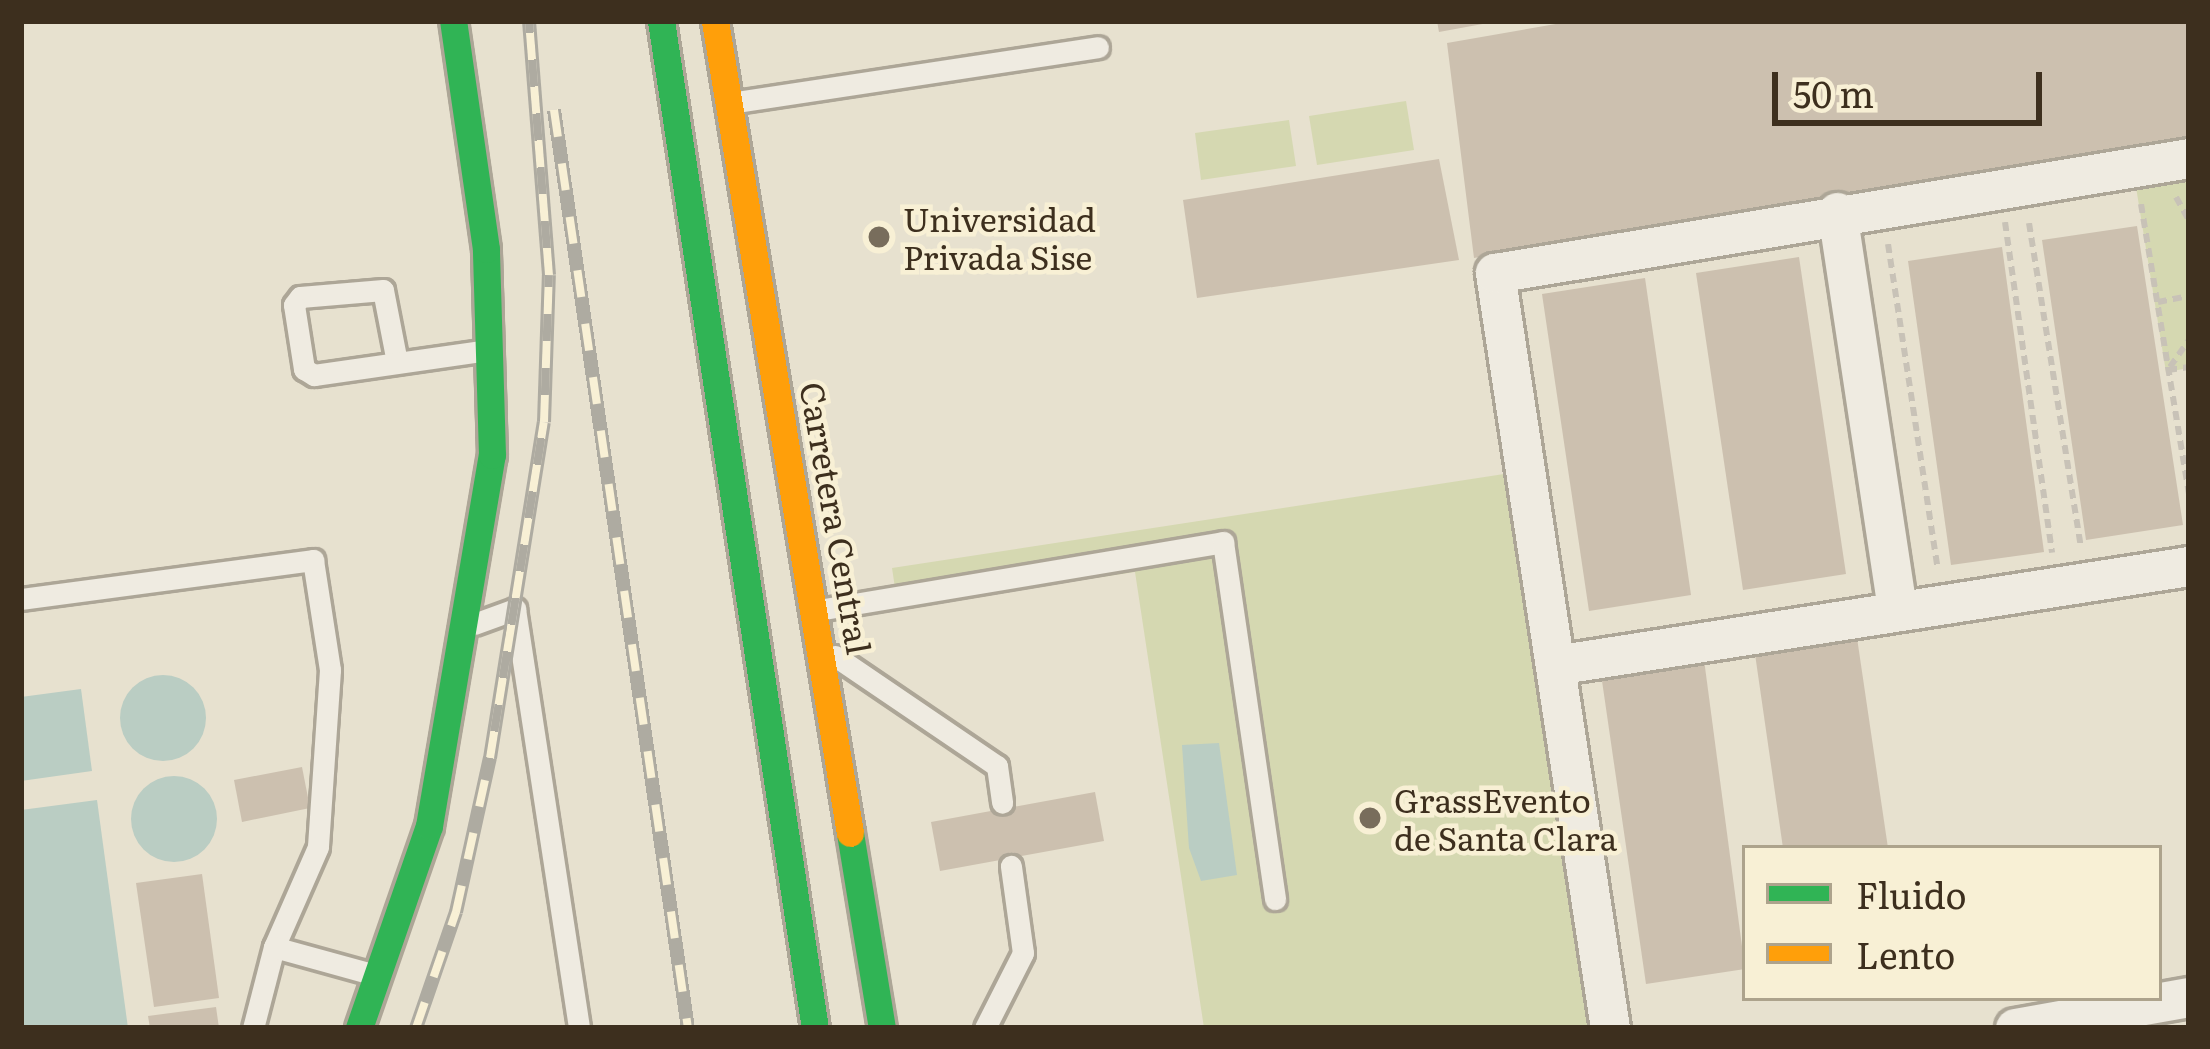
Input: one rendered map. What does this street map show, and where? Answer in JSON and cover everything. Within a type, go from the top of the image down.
[{"type":"main road","points":[[359,1028],[381,976],[429,826],[469,626],[492,455],[493,351],[453,21]]},
{"type":"main road","points":[[661,21],[815,1028]]},
{"type":"main road","name":"Carretera Central","points":[[715,21],[824,648],[882,1028]]},
{"type":"street","points":[[1610,1028],[1495,273],[1837,212],[2179,171]]},
{"type":"street","points":[[1837,212],[1897,607]]},
{"type":"street","points":[[1555,664],[1897,607],[2189,566]]},
{"type":"street","points":[[2015,1028],[2189,998]]},
{"type":"lane","points":[[729,103],[1098,46]]},
{"type":"lane","points":[[396,357],[383,290],[300,297],[294,305],[304,369],[314,375],[396,357],[493,351]]},
{"type":"lane","points":[[817,610],[1223,542],[1275,899]]},
{"type":"lane","points":[[21,599],[313,560],[329,670],[318,847],[274,947],[253,1028]]},
{"type":"lane","points":[[469,626],[515,609],[579,1028]]},
{"type":"lane","points":[[824,648],[997,766],[1002,803]]},
{"type":"lane","points":[[985,1028],[1023,953],[1010,866]]},
{"type":"lane","points":[[274,947],[381,976]]},
{"type":"path","points":[[2179,171],[2189,220]]},
{"type":"path","points":[[2138,189],[2189,494]]},
{"type":"path","points":[[2027,207],[2084,564]]},
{"type":"path","points":[[2004,212],[2054,568]]},
{"type":"path","points":[[1886,227],[1941,586]]},
{"type":"path","points":[[2158,302],[2189,296]]},
{"type":"path","points":[[2168,370],[2189,340]]},
{"type":"path","points":[[2168,370],[2189,367]]},
{"type":"green space","points":[[1406,101],[1414,150],[1317,165],[1309,116]]},
{"type":"green space","points":[[1289,120],[1296,166],[1201,180],[1195,133]]},
{"type":"green space","points":[[2189,179],[2189,368],[2166,372],[2136,187]]},
{"type":"green space","name":"GrassEvento de Santa Clara","points":[[1517,472],[1600,1028],[1204,1028],[1135,572],[898,608],[892,568]]},
{"type":"shaded area","points":[[163,675],[194,687],[206,718],[194,749],[163,761],[132,749],[120,718],[132,687]]},
{"type":"shaded area","points":[[81,689],[92,771],[21,781],[21,697]]},
{"type":"shaded area","points":[[1219,743],[1237,875],[1201,881],[1189,848],[1182,745]]},
{"type":"shaded area","points":[[174,776],[205,788],[217,819],[205,850],[174,862],[143,850],[131,819],[143,788]]},
{"type":"shaded area","points":[[97,800],[128,1028],[21,1028],[21,810]]},
{"type":"building","points":[[1437,21],[1487,21],[1488,23],[1439,32]]},
{"type":"building","points":[[1573,21],[2189,21],[2189,137],[1474,258],[1447,43]]},
{"type":"building","points":[[1439,159],[1459,260],[1197,298],[1183,200]]},
{"type":"building","points":[[2137,226],[2183,525],[2086,540],[2042,240]]},
{"type":"building","points":[[2002,247],[2044,552],[1951,565],[1908,261]]},
{"type":"building","points":[[1799,257],[1846,574],[1743,590],[1696,273]]},
{"type":"building","points":[[1645,278],[1691,595],[1589,611],[1542,294]]},
{"type":"building","points":[[1856,631],[1888,845],[1783,845],[1754,647]]},
{"type":"building","points":[[1703,652],[1742,969],[1646,984],[1600,667]]},
{"type":"building","points":[[302,767],[310,808],[242,822],[234,780]]},
{"type":"building","points":[[1095,792],[1104,841],[940,871],[931,822]]},
{"type":"building","points":[[202,874],[219,998],[154,1007],[136,883]]},
{"type":"building","points":[[216,1007],[219,1028],[150,1028],[148,1016]]},
{"type":"railway","points":[[416,1028],[456,912],[490,758],[544,422],[549,275],[529,21]]},
{"type":"railway","points":[[554,110],[688,1028]]},
{"type":"traffic: fast","points":[[359,1028],[429,826],[492,455],[486,249],[453,21]]},
{"type":"traffic: fast","points":[[661,21],[815,1028]]},
{"type":"traffic: fast","points":[[850,833],[882,1028]]},
{"type":"traffic: slow","points":[[715,21],[850,833]]},
{"type":"place","name":"Universidad Privada Sise","points":[[879,237]]},
{"type":"place","name":"GrassEvento de Santa Clara","points":[[1370,818]]}]
